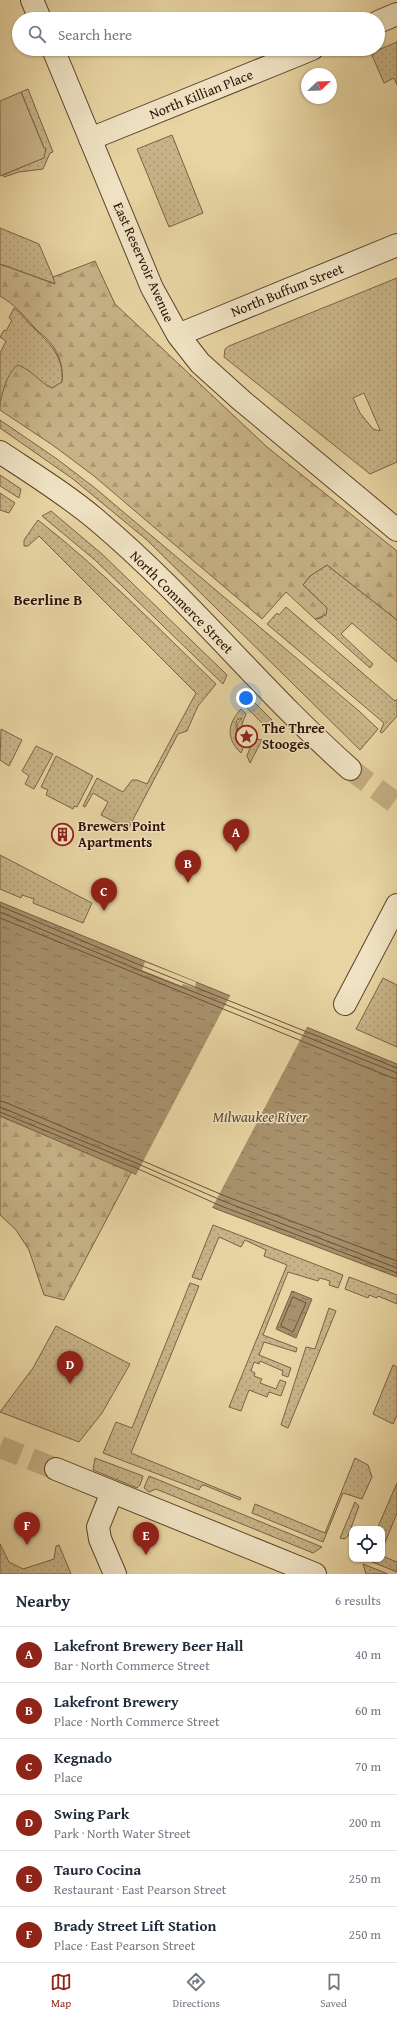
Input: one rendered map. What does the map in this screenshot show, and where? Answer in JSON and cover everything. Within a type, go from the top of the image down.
[{"type":"street","points":[[32,0],[37,12]]},
{"type":"street","points":[[385,19],[397,14]]},
{"type":"street","name":"East Reservoir Avenue","points":[[56,56],[152,288],[178,335],[200,363],[246,405],[397,530]]},
{"type":"street","name":"North Killian Place","points":[[90,139],[295,56]]},
{"type":"street","name":"North Buffum Street","points":[[178,335],[397,245]]},
{"type":"street","name":"North Commerce Street","points":[[0,452],[98,521],[149,567],[262,683],[350,769]]},
{"type":"street","points":[[345,1004],[397,905]]},
{"type":"street","points":[[56,1469],[315,1574]]},
{"type":"street","points":[[112,1492],[98,1527],[100,1539],[114,1574]]},
{"type":"green space","points":[[397,42],[397,85],[394,78],[384,83],[372,56],[385,56],[385,47]]},
{"type":"green space","points":[[28,89],[53,152],[50,153],[43,169],[19,172],[4,177],[3,175],[43,158],[44,148],[21,92]]},
{"type":"green space","points":[[21,92],[44,148],[46,148],[44,158],[0,176],[0,101]]},
{"type":"green space","points":[[172,135],[203,213],[169,227],[137,149]]},
{"type":"green space","points":[[0,228],[39,244],[56,284],[0,264]]},
{"type":"green space","points":[[95,261],[115,304],[267,447],[397,551],[397,620],[327,565],[310,576],[303,585],[327,608],[326,615],[315,619],[286,592],[262,619],[94,476],[54,446],[0,410],[1,398],[7,379],[14,368],[18,365],[52,388],[62,382],[62,370],[57,352],[50,342],[14,306],[0,296],[0,264],[55,284],[53,277]]},
{"type":"green space","points":[[397,278],[397,462],[370,474],[224,357],[225,349],[229,346]],"holes":[[[364,393],[380,430],[373,429],[360,413],[353,398]]]},
{"type":"green space","points":[[14,308],[47,341],[56,353],[61,366],[62,382],[52,388],[41,383],[27,369],[0,401],[0,353],[6,341],[0,337],[4,330],[6,331],[12,320],[9,318]]},
{"type":"green space","points":[[0,420],[57,459],[95,488],[359,711],[378,729],[360,750],[147,540],[73,479],[0,428]]},
{"type":"green space","points":[[0,475],[21,489],[19,498],[0,486]]},
{"type":"green space","points":[[0,493],[15,503],[9,513],[0,510]]},
{"type":"green space","points":[[51,511],[102,554],[227,675],[223,684],[95,560],[42,516]]},
{"type":"green space","points":[[38,520],[107,579],[216,684],[198,706],[187,731],[178,734],[128,829],[101,815],[108,802],[93,793],[85,807],[83,806],[97,778],[123,792],[132,780],[137,780],[147,784],[196,693],[39,536],[28,546],[24,546],[24,540]]},
{"type":"green space","points":[[327,565],[397,620],[397,662],[352,623],[341,634],[373,664],[370,668],[315,619],[321,618],[327,608],[303,585],[310,576]]},
{"type":"green space","points":[[286,607],[395,701],[397,699],[397,716],[382,733],[380,732],[384,723],[267,624],[277,613],[279,615]]},
{"type":"green space","points":[[250,698],[272,720],[267,728],[241,702]]},
{"type":"green space","points":[[241,709],[246,714],[242,724],[246,734],[255,739],[262,740],[250,763],[247,756],[251,745],[245,741],[237,728],[237,724],[242,718],[237,720],[236,724],[236,730],[245,743],[241,753],[233,742],[230,731],[233,720]]},
{"type":"green space","points":[[1,729],[22,740],[9,766],[0,760]]},
{"type":"green space","points":[[36,746],[53,754],[34,789],[25,784],[29,776],[22,771]]},
{"type":"green space","points":[[56,756],[93,776],[77,807],[74,806],[73,809],[46,795],[48,790],[41,787]]},
{"type":"green space","points":[[0,855],[92,903],[83,923],[33,903],[34,899],[22,895],[21,898],[0,889]]},
{"type":"green space","points":[[383,978],[397,985],[397,1047],[356,1029]]},
{"type":"green space","points":[[0,1116],[132,1171],[64,1300],[44,1295],[29,1250],[16,1230],[0,1215]]},
{"type":"green space","points":[[213,1225],[343,1275],[338,1288],[329,1285],[330,1281],[320,1278],[318,1281],[288,1272],[263,1335],[297,1348],[296,1352],[264,1342],[259,1355],[291,1368],[288,1377],[282,1375],[283,1371],[260,1361],[259,1364],[254,1362],[251,1371],[255,1373],[254,1376],[262,1379],[260,1383],[276,1389],[280,1380],[286,1382],[281,1396],[269,1392],[267,1397],[249,1390],[241,1411],[229,1407],[287,1265],[264,1256],[266,1250],[245,1240],[241,1247],[219,1237],[201,1280],[192,1277]]},
{"type":"green space","points":[[349,1277],[397,1295],[397,1304],[378,1296],[377,1298],[369,1295],[368,1298],[345,1289]]},
{"type":"green space","points":[[190,1283],[199,1286],[131,1453],[241,1498],[240,1500],[204,1485],[201,1486],[199,1490],[103,1453],[116,1422],[132,1428]]},
{"type":"green space","points":[[329,1308],[336,1311],[288,1428],[281,1425],[306,1347],[315,1349]]},
{"type":"green space","points":[[56,1326],[130,1364],[102,1413],[79,1442],[0,1412],[33,1368]]},
{"type":"green space","points":[[393,1365],[397,1367],[397,1415],[393,1424],[373,1414]]},
{"type":"green space","points":[[95,1458],[143,1476],[140,1485],[137,1488],[93,1470]]},
{"type":"green space","points":[[355,1458],[368,1465],[372,1477],[362,1499],[343,1493],[323,1542],[252,1513],[255,1504],[325,1533]]},
{"type":"green space","points":[[149,1476],[322,1547],[313,1553],[156,1489],[149,1492],[144,1488]]},
{"type":"green space","points":[[397,1483],[397,1513],[385,1543],[385,1526],[378,1526]]},
{"type":"green space","points":[[355,1502],[359,1506],[352,1526],[349,1526],[348,1536],[345,1539],[340,1538]]},
{"type":"green space","points":[[0,1544],[9,1562],[23,1569],[54,1559],[56,1546],[59,1545],[71,1574],[0,1574]]},
{"type":"green space","points":[[385,1557],[397,1562],[397,1572],[372,1562],[385,1562]]},
{"type":"green space","points":[[363,1564],[388,1574],[366,1574]]},
{"type":"water","name":"Milwaukee River","points":[[0,902],[397,1064],[397,1277],[219,1210],[0,1116]]},
{"type":"water","points":[[292,1291],[312,1299],[296,1338],[276,1329]]},
{"type":"pier","points":[[145,962],[196,982],[195,988],[183,984],[182,986],[142,970]]},
{"type":"pier","points":[[231,994],[308,1025],[212,1208],[136,1175]]},
{"type":"tunnel","points":[[350,769],[397,804]]},
{"type":"tunnel","points":[[0,1447],[56,1469]]},
{"type":"place","name":"The Three Stooges","points":[[246,736]]},
{"type":"place","name":"Brewers Point Apartments","points":[[63,834]]},
{"type":"place","name":"Lakefront Brewery Beer Hall","points":[[236,852]]},
{"type":"place","name":"Lakefront Brewery","points":[[188,883]]},
{"type":"place","name":"Kegnado","points":[[104,911]]},
{"type":"place","name":"Swing Park","points":[[70,1384]]},
{"type":"place","name":"Brady Street Lift Station","points":[[27,1545]]},
{"type":"place","name":"Tauro Cocina","points":[[146,1555]]},
{"type":"district","name":"Beerline B","points":[[48,600]]}]
